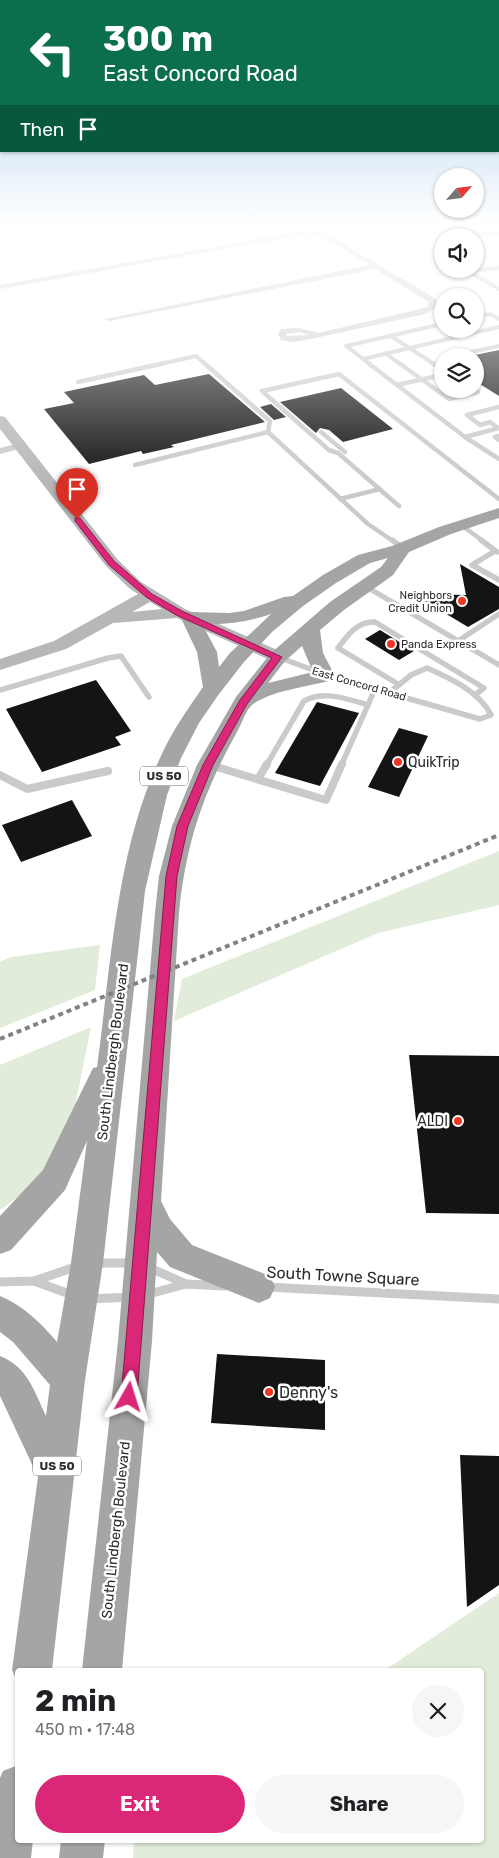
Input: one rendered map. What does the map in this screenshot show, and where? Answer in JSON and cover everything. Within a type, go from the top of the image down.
[{"type":"main road","name":"South Lindbergh Boulevard","points":[[32,1668],[68,1380],[87,1263],[128,929],[143,839],[157,794],[174,753],[194,716],[213,688],[265,629],[304,597],[336,575],[366,558],[403,548],[461,525],[499,513]]},
{"type":"main road","name":"South Lindbergh Boulevard","points":[[102,1668],[139,1280],[167,913],[171,876],[183,826],[208,765],[243,702],[278,657],[310,627],[387,571],[403,548]]},
{"type":"main road","points":[[185,616],[229,619],[248,616],[304,597]]},
{"type":"main road","points":[[185,616],[207,652],[213,688]]},
{"type":"main road","points":[[243,702],[270,688],[294,680],[325,676],[315,660],[310,644],[310,627]]},
{"type":"main road","points":[[0,1239],[54,1180],[113,1057]]},
{"type":"main road","points":[[145,1202],[159,1230],[181,1256],[259,1287]]},
{"type":"main road","points":[[0,1312],[24,1330],[68,1380]]},
{"type":"main road","points":[[0,1373],[12,1384],[56,1475]]},
{"type":"main road","points":[[9,1858],[15,1810]]},
{"type":"main road","points":[[81,1858],[83,1843]]},
{"type":"street","points":[[109,319],[156,310]]},
{"type":"street","points":[[319,334],[428,310]]},
{"type":"street","name":"East Concord Road","points":[[0,420],[112,563],[149,595],[185,616],[278,657]]},
{"type":"street","points":[[0,451],[20,446]]},
{"type":"street","points":[[0,665],[60,645],[149,595]]},
{"type":"street","points":[[106,620],[185,616]]},
{"type":"lane","points":[[484,315],[490,314],[499,319]]},
{"type":"lane","points":[[434,327],[346,346],[465,437],[499,458]]},
{"type":"lane","points":[[484,330],[499,327]]},
{"type":"lane","points":[[391,336],[434,364]]},
{"type":"lane","points":[[363,359],[451,338]]},
{"type":"lane","points":[[484,349],[499,346]]},
{"type":"lane","points":[[385,354],[434,388]]},
{"type":"lane","points":[[78,382],[196,356],[270,422],[268,432]]},
{"type":"lane","points":[[399,506],[338,453],[329,450],[262,391],[339,374],[499,499]]},
{"type":"lane","points":[[397,385],[434,377]]},
{"type":"lane","points":[[499,407],[467,415],[480,425],[490,422],[499,428]]},
{"type":"lane","points":[[465,437],[499,428]]},
{"type":"lane","points":[[135,465],[268,432]]},
{"type":"lane","points":[[268,432],[375,530],[403,548]]},
{"type":"lane","points":[[321,432],[345,452]]},
{"type":"lane","points":[[343,501],[382,491]]},
{"type":"lane","points":[[461,525],[497,552],[472,565],[499,580]]},
{"type":"lane","points":[[365,586],[499,665]]},
{"type":"lane","points":[[458,641],[499,614]]},
{"type":"lane","points":[[389,693],[398,684],[421,669],[426,668],[475,695],[484,688],[375,622],[360,624],[338,648],[398,684]]},
{"type":"lane","points":[[0,690],[120,656],[149,697]]},
{"type":"lane","name":"East Concord Road","points":[[278,657],[325,676],[480,719],[486,718],[491,714],[490,709],[475,695]]},
{"type":"lane","points":[[208,765],[326,800],[375,689]]},
{"type":"lane","points":[[258,779],[304,701],[311,696],[321,694],[368,705]]},
{"type":"lane","points":[[0,775],[27,789],[108,771]]},
{"type":"lane","points":[[0,1282],[34,1281],[87,1263],[139,1280]]},
{"type":"lane","name":"South Towne Square","points":[[139,1280],[186,1284]]},
{"type":"lane","name":"South Towne Square","points":[[81,1299],[139,1280],[186,1284],[499,1299]]},
{"type":"lane","points":[[34,1281],[81,1299]]},
{"type":"green space","points":[[499,851],[499,905],[378,933],[174,1021],[182,979]]},
{"type":"green space","points":[[100,945],[95,990],[0,1028],[0,962],[11,957]]},
{"type":"green space","points":[[91,1027],[71,1126],[42,1180],[0,1210],[0,1065]]},
{"type":"green space","points":[[499,1593],[499,1858],[133,1858],[134,1843],[484,1843],[484,1668],[388,1668]]},
{"type":"building","points":[[499,350],[499,396],[484,387],[484,353]]},
{"type":"building","points":[[209,374],[265,422],[171,445],[174,447],[143,454],[141,451],[89,464],[44,409],[74,403],[64,392],[144,375],[155,385]]},
{"type":"building","points":[[341,388],[393,429],[343,442],[329,430],[320,428],[316,433],[280,402]]},
{"type":"building","points":[[271,404],[286,417],[274,420],[260,407]]},
{"type":"building","name":"Neighbors Credit Union","points":[[460,564],[499,587],[499,609],[468,627],[413,594],[466,595]]},
{"type":"building","name":"Panda Express","points":[[380,630],[414,651],[399,660],[365,639]]},
{"type":"building","points":[[96,680],[131,731],[115,737],[121,745],[42,772],[6,709]]},
{"type":"building","points":[[317,702],[359,713],[320,786],[275,773]]},
{"type":"building","name":"QuikTrip","points":[[399,728],[428,736],[399,797],[368,787]]},
{"type":"building","points":[[72,800],[92,836],[21,862],[2,825]]},
{"type":"building","name":"ALDI","points":[[409,1055],[499,1056],[499,1214],[426,1213]]},
{"type":"building","name":"Denny's","points":[[217,1354],[325,1360],[325,1430],[211,1423]]},
{"type":"building","points":[[460,1455],[499,1456],[499,1585],[467,1607]]},
{"type":"railway","points":[[0,1039],[499,835]]},
{"type":"place","name":"Neighbors Credit Union","points":[[462,601]]},
{"type":"place","name":"Panda Express","points":[[391,644]]},
{"type":"place","name":"QuikTrip","points":[[398,762]]},
{"type":"place","name":"ALDI","points":[[458,1121]]},
{"type":"place","name":"Denny's","points":[[269,1392]]},
{"type":"route","points":[[77,519],[112,563],[135,585],[149,595],[179,613],[278,657],[243,702],[208,765],[183,826],[171,876],[140,1280],[129,1397]]}]
